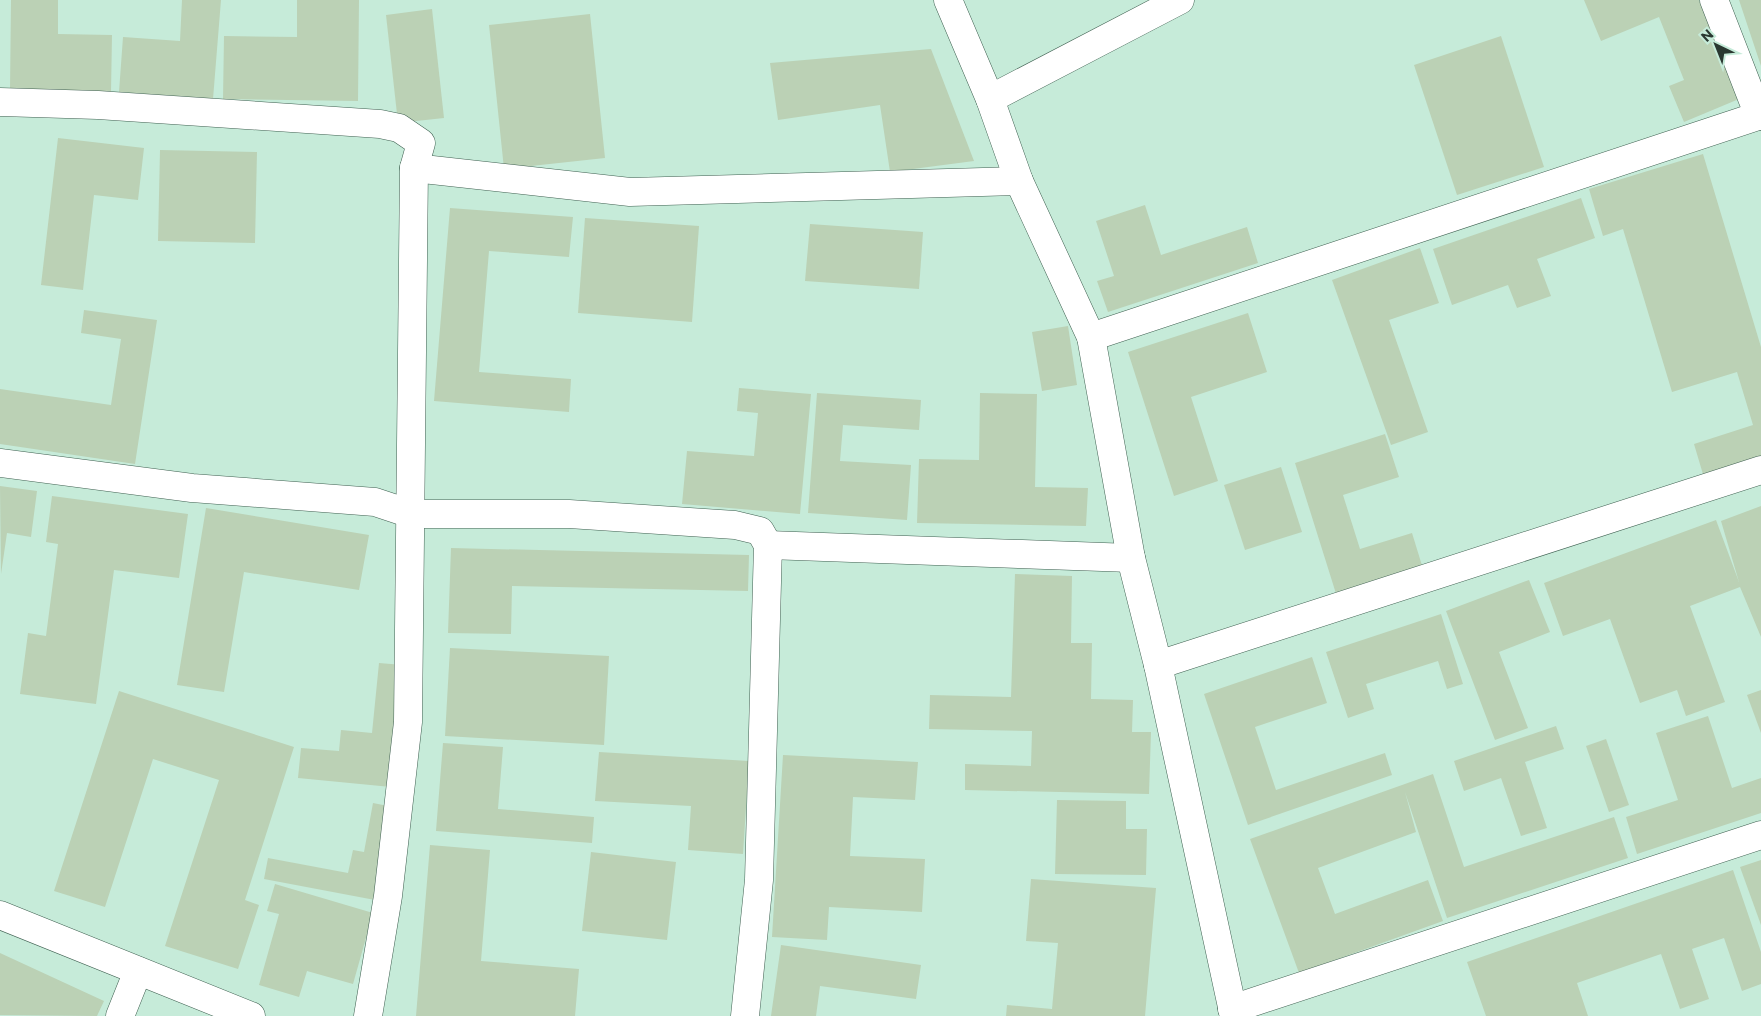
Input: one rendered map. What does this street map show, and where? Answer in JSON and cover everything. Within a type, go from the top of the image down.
[{"type":"street","points":[[948,0],[990,99],[1019,181],[1091,337],[1131,558],[1158,665],[1233,1013],[1761,835]]},
{"type":"street","points":[[990,99],[1180,0]]},
{"type":"street","points":[[1091,337],[1760,116],[1714,0]]},
{"type":"street","points":[[0,102],[98,105],[380,124],[399,128],[421,143],[414,168],[408,722],[388,896],[368,1016]]},
{"type":"street","points":[[414,168],[630,192],[1019,181]]},
{"type":"street","points":[[0,463],[192,488],[376,502],[411,514],[569,514],[735,525],[760,531],[768,546],[759,880],[745,1016]]},
{"type":"street","points":[[1158,665],[1761,470]]},
{"type":"street","points":[[768,546],[1131,558]]},
{"type":"street","points":[[0,915],[251,1016]]},
{"type":"street","points":[[120,1016],[138,971]]},
{"type":"building","points":[[11,0],[58,0],[58,34],[112,35],[111,92],[10,90]]},
{"type":"building","points":[[182,0],[221,0],[213,99],[119,92],[123,37],[180,41]]},
{"type":"building","points":[[297,0],[359,0],[358,101],[223,99],[224,36],[297,37]]},
{"type":"building","points":[[1584,0],[1699,0],[1739,99],[1684,122],[1669,86],[1684,80],[1659,17],[1601,41]]},
{"type":"building","points":[[1739,0],[1761,0],[1761,66]]},
{"type":"building","points":[[432,9],[444,118],[398,123],[386,15]]},
{"type":"building","points":[[590,14],[605,158],[504,169],[489,25]]},
{"type":"building","points":[[1501,36],[1544,167],[1457,195],[1414,65]]},
{"type":"building","points":[[931,49],[974,161],[890,172],[880,105],[778,120],[770,63]]},
{"type":"building","points":[[58,138],[144,148],[138,200],[94,195],[83,290],[41,285]]},
{"type":"building","points":[[160,150],[257,152],[255,243],[158,241]]},
{"type":"building","points":[[1703,154],[1761,347],[1761,463],[1705,481],[1694,444],[1753,425],[1737,372],[1672,392],[1623,229],[1603,236],[1589,189]]},
{"type":"building","points":[[1581,198],[1595,238],[1537,259],[1551,296],[1517,308],[1508,285],[1452,305],[1433,249]]},
{"type":"building","points":[[1145,205],[1161,255],[1247,227],[1258,263],[1108,312],[1097,281],[1114,276],[1096,221]]},
{"type":"building","points":[[450,208],[573,217],[569,257],[489,251],[479,372],[571,379],[569,412],[434,401]]},
{"type":"building","points":[[585,218],[699,226],[692,322],[578,313]]},
{"type":"building","points":[[810,224],[923,232],[919,289],[805,281]]},
{"type":"building","points":[[1420,248],[1439,303],[1389,320],[1428,432],[1391,445],[1332,280]]},
{"type":"building","points":[[84,310],[157,320],[135,464],[0,444],[0,389],[111,405],[121,339],[81,333]]},
{"type":"building","points":[[1248,313],[1267,372],[1191,397],[1218,481],[1174,496],[1128,352]]},
{"type":"building","points":[[1068,326],[1077,385],[1042,391],[1032,332]]},
{"type":"building","points":[[739,388],[811,394],[800,514],[682,504],[687,451],[754,456],[758,413],[737,411]]},
{"type":"building","points":[[817,393],[921,400],[919,430],[843,425],[840,461],[911,465],[907,520],[808,513]]},
{"type":"building","points":[[980,393],[1037,394],[1035,487],[1088,488],[1086,526],[917,523],[919,459],[979,460]]},
{"type":"building","points":[[1385,434],[1399,477],[1343,495],[1360,549],[1412,533],[1424,572],[1338,600],[1295,463]]},
{"type":"building","points":[[1281,467],[1302,532],[1245,550],[1224,485]]},
{"type":"building","points":[[0,486],[37,491],[31,537],[7,533],[1,574]]},
{"type":"building","points":[[52,496],[188,514],[179,578],[114,570],[96,704],[20,694],[28,633],[46,636],[58,544],[46,542]]},
{"type":"building","points":[[1761,506],[1761,637],[1740,587],[1690,606],[1725,702],[1686,716],[1677,690],[1640,703],[1610,619],[1563,636],[1544,583],[1716,520],[1739,582],[1721,521]]},
{"type":"building","points":[[206,508],[369,535],[359,590],[244,572],[224,692],[177,685]]},
{"type":"building","points":[[451,548],[749,555],[748,591],[512,586],[511,634],[448,633]]},
{"type":"building","points":[[1015,574],[1072,576],[1071,643],[1092,643],[1091,699],[1133,700],[1132,732],[1151,732],[1149,794],[965,790],[965,764],[1031,766],[1032,731],[929,729],[930,695],[1011,697]]},
{"type":"building","points":[[1529,580],[1550,632],[1499,652],[1528,728],[1495,740],[1446,611]]},
{"type":"building","points":[[1441,614],[1463,684],[1447,689],[1438,661],[1366,684],[1374,709],[1348,718],[1326,652]]},
{"type":"building","points":[[450,648],[609,656],[604,745],[445,736]]},
{"type":"building","points":[[1312,657],[1327,703],[1255,727],[1276,790],[1385,753],[1392,775],[1248,825],[1204,694]]},
{"type":"building","points":[[379,663],[403,665],[391,787],[298,778],[301,748],[339,751],[341,730],[372,733]]},
{"type":"building","points":[[1761,690],[1761,733],[1747,695]]},
{"type":"building","points":[[119,691],[294,747],[245,900],[259,905],[238,969],[165,946],[219,780],[153,759],[105,907],[54,891]]},
{"type":"building","points":[[1708,716],[1732,788],[1761,778],[1761,813],[1637,854],[1626,817],[1678,800],[1656,733]]},
{"type":"building","points":[[1556,726],[1564,749],[1525,762],[1547,828],[1521,836],[1501,778],[1464,791],[1454,761]]},
{"type":"building","points":[[1606,739],[1629,805],[1609,812],[1586,746]]},
{"type":"building","points":[[443,743],[503,747],[498,809],[594,817],[592,843],[436,831]]},
{"type":"building","points":[[599,752],[749,761],[743,854],[688,850],[691,806],[595,801]]},
{"type":"building","points":[[783,755],[918,762],[915,800],[853,797],[850,856],[925,859],[922,912],[829,907],[827,940],[772,937]]},
{"type":"building","points":[[1433,774],[1464,867],[1614,817],[1628,858],[1447,918],[1405,792],[1416,832],[1318,868],[1335,914],[1428,880],[1443,921],[1299,973],[1250,839]]},
{"type":"building","points":[[1057,800],[1126,801],[1126,829],[1147,829],[1146,875],[1055,874]]},
{"type":"building","points":[[373,803],[393,807],[375,900],[264,879],[268,858],[348,873],[353,850],[364,852]]},
{"type":"building","points":[[430,845],[490,850],[481,961],[579,969],[575,1016],[416,1016]]},
{"type":"building","points":[[591,852],[676,862],[667,940],[582,931]]},
{"type":"building","points":[[1761,860],[1761,925],[1740,867]]},
{"type":"building","points":[[1733,870],[1761,952],[1761,984],[1742,991],[1724,938],[1692,949],[1709,999],[1680,1009],[1661,954],[1577,983],[1588,1016],[1486,1016],[1467,962]]},
{"type":"building","points":[[1031,879],[1156,888],[1145,1016],[1006,1016],[1007,1005],[1052,1009],[1058,943],[1026,941]]},
{"type":"building","points":[[275,884],[373,913],[353,984],[307,971],[299,997],[259,985],[279,914],[267,911]]},
{"type":"building","points":[[781,945],[921,965],[916,999],[820,986],[816,1016],[771,1016]]},
{"type":"building","points":[[0,953],[104,1001],[97,1016],[0,1015]]}]
